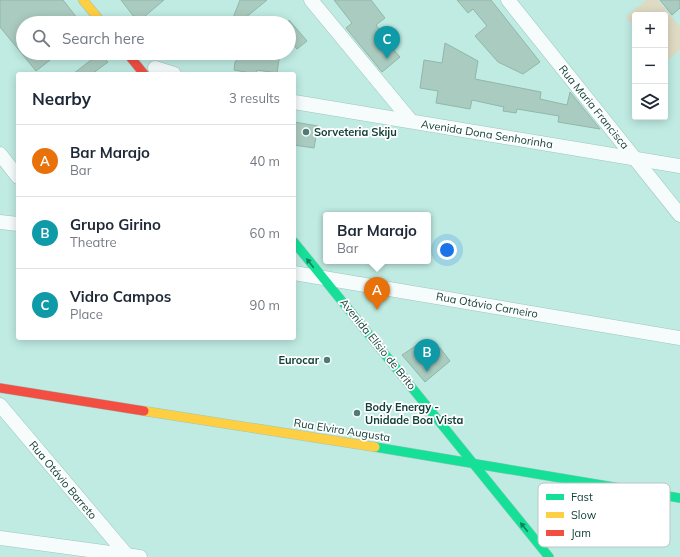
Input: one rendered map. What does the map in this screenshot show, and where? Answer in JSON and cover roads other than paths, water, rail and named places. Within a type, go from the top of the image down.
[{"type":"street","points":[[83,0],[96,16]]},
{"type":"street","points":[[311,0],[411,121]]},
{"type":"street","name":"Rua Maria Francisca","points":[[508,0],[680,215]]},
{"type":"street","points":[[137,60],[152,70],[163,72]]},
{"type":"street","name":"Avenida Dona Senhorinha","points":[[296,102],[680,166]]},
{"type":"street","points":[[0,154],[16,174]]},
{"type":"street","points":[[0,222],[16,224]]},
{"type":"street","name":"Avenida Elísio de Brito","points":[[296,245],[319,282],[472,462],[538,543]]},
{"type":"street","name":"Rua Otávio Carneiro","points":[[300,271],[319,282],[680,338]]},
{"type":"street","name":"Rua Elvira Augusta","points":[[0,388],[472,462],[593,483]]},
{"type":"street","name":"Rua Otávio Barreto","points":[[0,405],[133,556]]},
{"type":"street","points":[[445,448],[465,472]]},
{"type":"street","name":"Rua Elvira Augusta","points":[[670,496],[680,498]]},
{"type":"street","points":[[0,538],[133,556]]},
{"type":"street","name":"Avenida Elísio de Brito","points":[[541,547],[549,557]]},
{"type":"place","name":"Vidro Campos","points":[[387,59]]},
{"type":"place","name":"Sorveteria Skiju","points":[[306,132]]},
{"type":"place","name":"Bar Marajo","points":[[377,310]]},
{"type":"place","name":"Eurocar","points":[[327,360]]},
{"type":"place","name":"Grupo Girino","points":[[427,372]]},
{"type":"place","name":"Body Energy - Unidade Boa Vista","points":[[357,413]]}]
